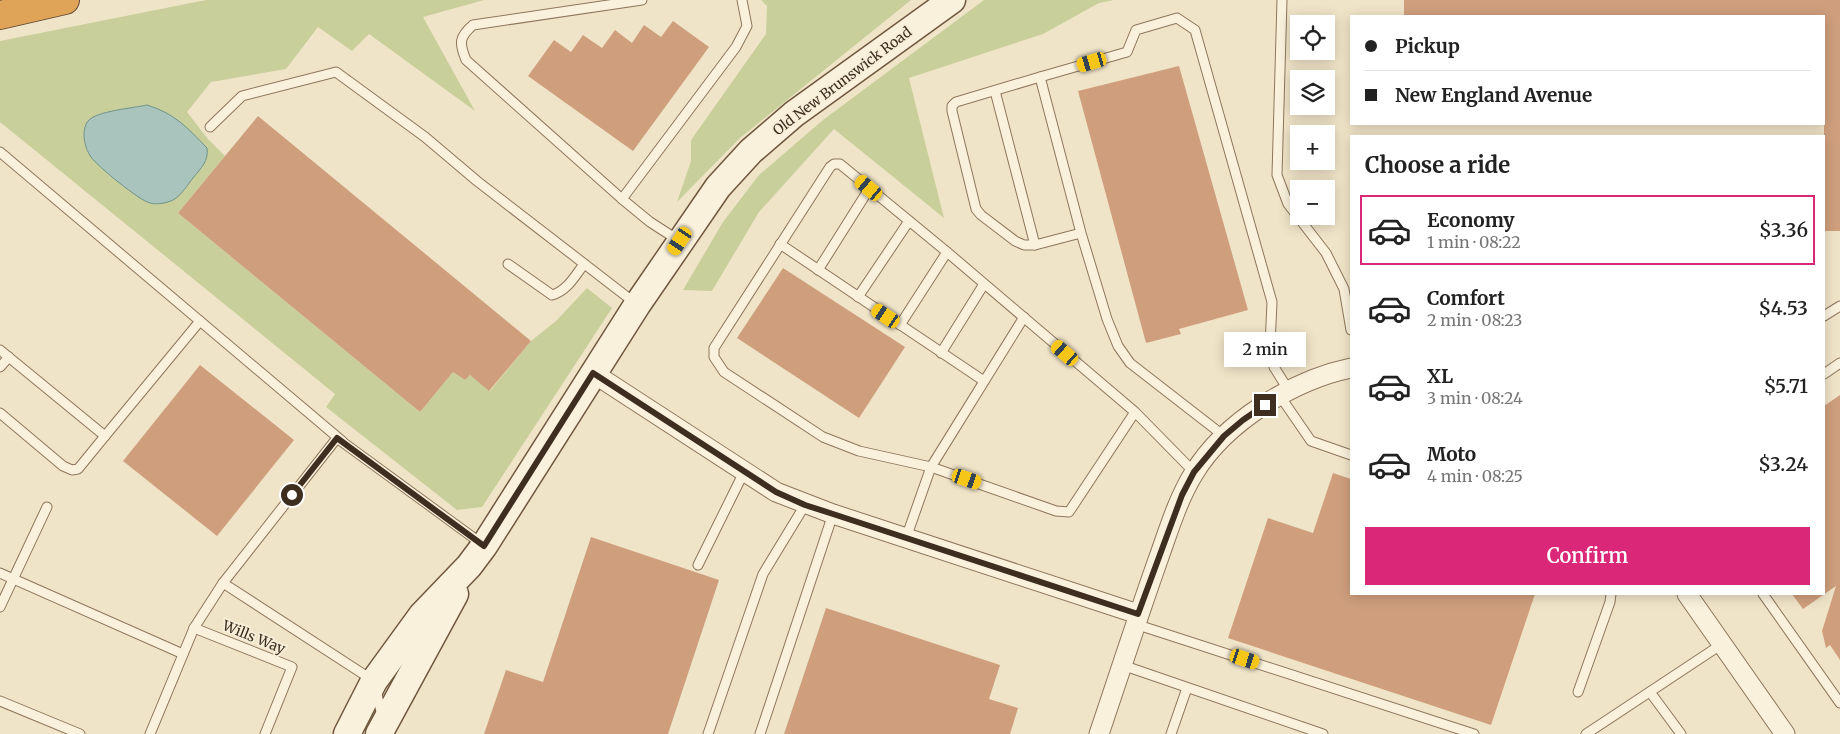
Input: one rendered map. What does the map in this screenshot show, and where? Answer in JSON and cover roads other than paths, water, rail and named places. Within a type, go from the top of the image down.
[{"type":"highway","points":[[0,15],[65,0]]},
{"type":"main road","name":"Old New Brunswick Road","points":[[347,734],[374,681],[422,615],[469,566],[484,546],[637,305],[718,187],[751,152],[794,114],[952,0]]},
{"type":"main road","name":"Old New Brunswick Road","points":[[382,729],[418,666],[469,566]]},
{"type":"street","points":[[1099,734],[1136,619],[1182,495],[1194,472],[1224,436],[1243,420],[1284,393],[1315,378],[1350,368]]},
{"type":"street","points":[[593,373],[776,492],[805,505],[906,538],[1136,619]]},
{"type":"street","points":[[1688,595],[1785,734]]},
{"type":"lane","points":[[642,0],[473,25],[464,33],[460,43],[466,60],[622,199],[650,222],[680,241]]},
{"type":"lane","points":[[622,199],[736,47],[747,26],[742,0]]},
{"type":"lane","points":[[1282,0],[1277,175],[1288,204],[1326,253],[1344,289],[1350,324]]},
{"type":"lane","points":[[1081,234],[1035,245],[1024,245],[1015,241],[981,215],[976,209],[952,106],[956,102],[1127,52],[1136,30],[1177,18],[1195,30],[1272,302],[1270,346],[1274,367],[1284,393],[1311,441],[1350,455]]},
{"type":"lane","points":[[210,127],[242,96],[336,72],[425,137],[477,181],[637,305]]},
{"type":"lane","points":[[1040,77],[1081,234],[1107,319],[1118,346],[1130,363],[1224,436]]},
{"type":"lane","points":[[995,91],[1035,245]]},
{"type":"lane","points":[[0,152],[346,444]]},
{"type":"lane","points":[[1135,412],[1069,512],[1056,511],[931,467],[859,451],[823,437],[724,372],[714,357],[714,348],[830,167],[834,164],[840,164],[1135,412],[1194,472]]},
{"type":"lane","points":[[818,270],[869,188]]},
{"type":"lane","points":[[858,297],[909,221]]},
{"type":"lane","points":[[780,244],[984,381]]},
{"type":"lane","points":[[900,325],[947,252]]},
{"type":"lane","points":[[508,264],[552,295],[559,293],[567,287],[584,264]]},
{"type":"lane","points":[[941,352],[984,284]]},
{"type":"lane","points":[[1825,315],[1840,306]]},
{"type":"lane","points":[[906,538],[931,467],[1024,317]]},
{"type":"lane","points":[[0,413],[63,466],[72,470],[78,469],[200,321]]},
{"type":"lane","points":[[0,350],[105,436]]},
{"type":"lane","points":[[0,367],[9,357]]},
{"type":"lane","points":[[1825,373],[1840,363]]},
{"type":"lane","points":[[150,734],[194,628],[223,583],[337,438],[484,546]]},
{"type":"lane","points":[[698,564],[744,472]]},
{"type":"lane","points":[[708,734],[763,574],[805,505]]},
{"type":"lane","points":[[0,607],[47,507]]},
{"type":"lane","points":[[760,734],[833,514]]},
{"type":"lane","points":[[0,573],[183,654]]},
{"type":"lane","points":[[223,583],[374,681],[382,729]]},
{"type":"lane","points":[[1578,692],[1610,602],[1610,595]]},
{"type":"lane","points":[[1764,595],[1840,703]]},
{"type":"lane","points":[[1136,619],[1474,734]]},
{"type":"lane","name":"Wills Way","points":[[194,628],[292,667],[265,734]]},
{"type":"lane","points":[[1586,734],[1722,644]]},
{"type":"lane","points":[[1122,665],[1323,734]]},
{"type":"lane","points":[[1171,734],[1187,688]]},
{"type":"lane","points":[[1650,692],[1681,734]]},
{"type":"lane","points":[[0,701],[80,734]]},
{"type":"water","points":[[147,105],[173,117],[207,148],[207,157],[204,164],[179,196],[168,202],[153,204],[129,190],[91,157],[84,139],[86,125],[92,118],[107,112]]}]
